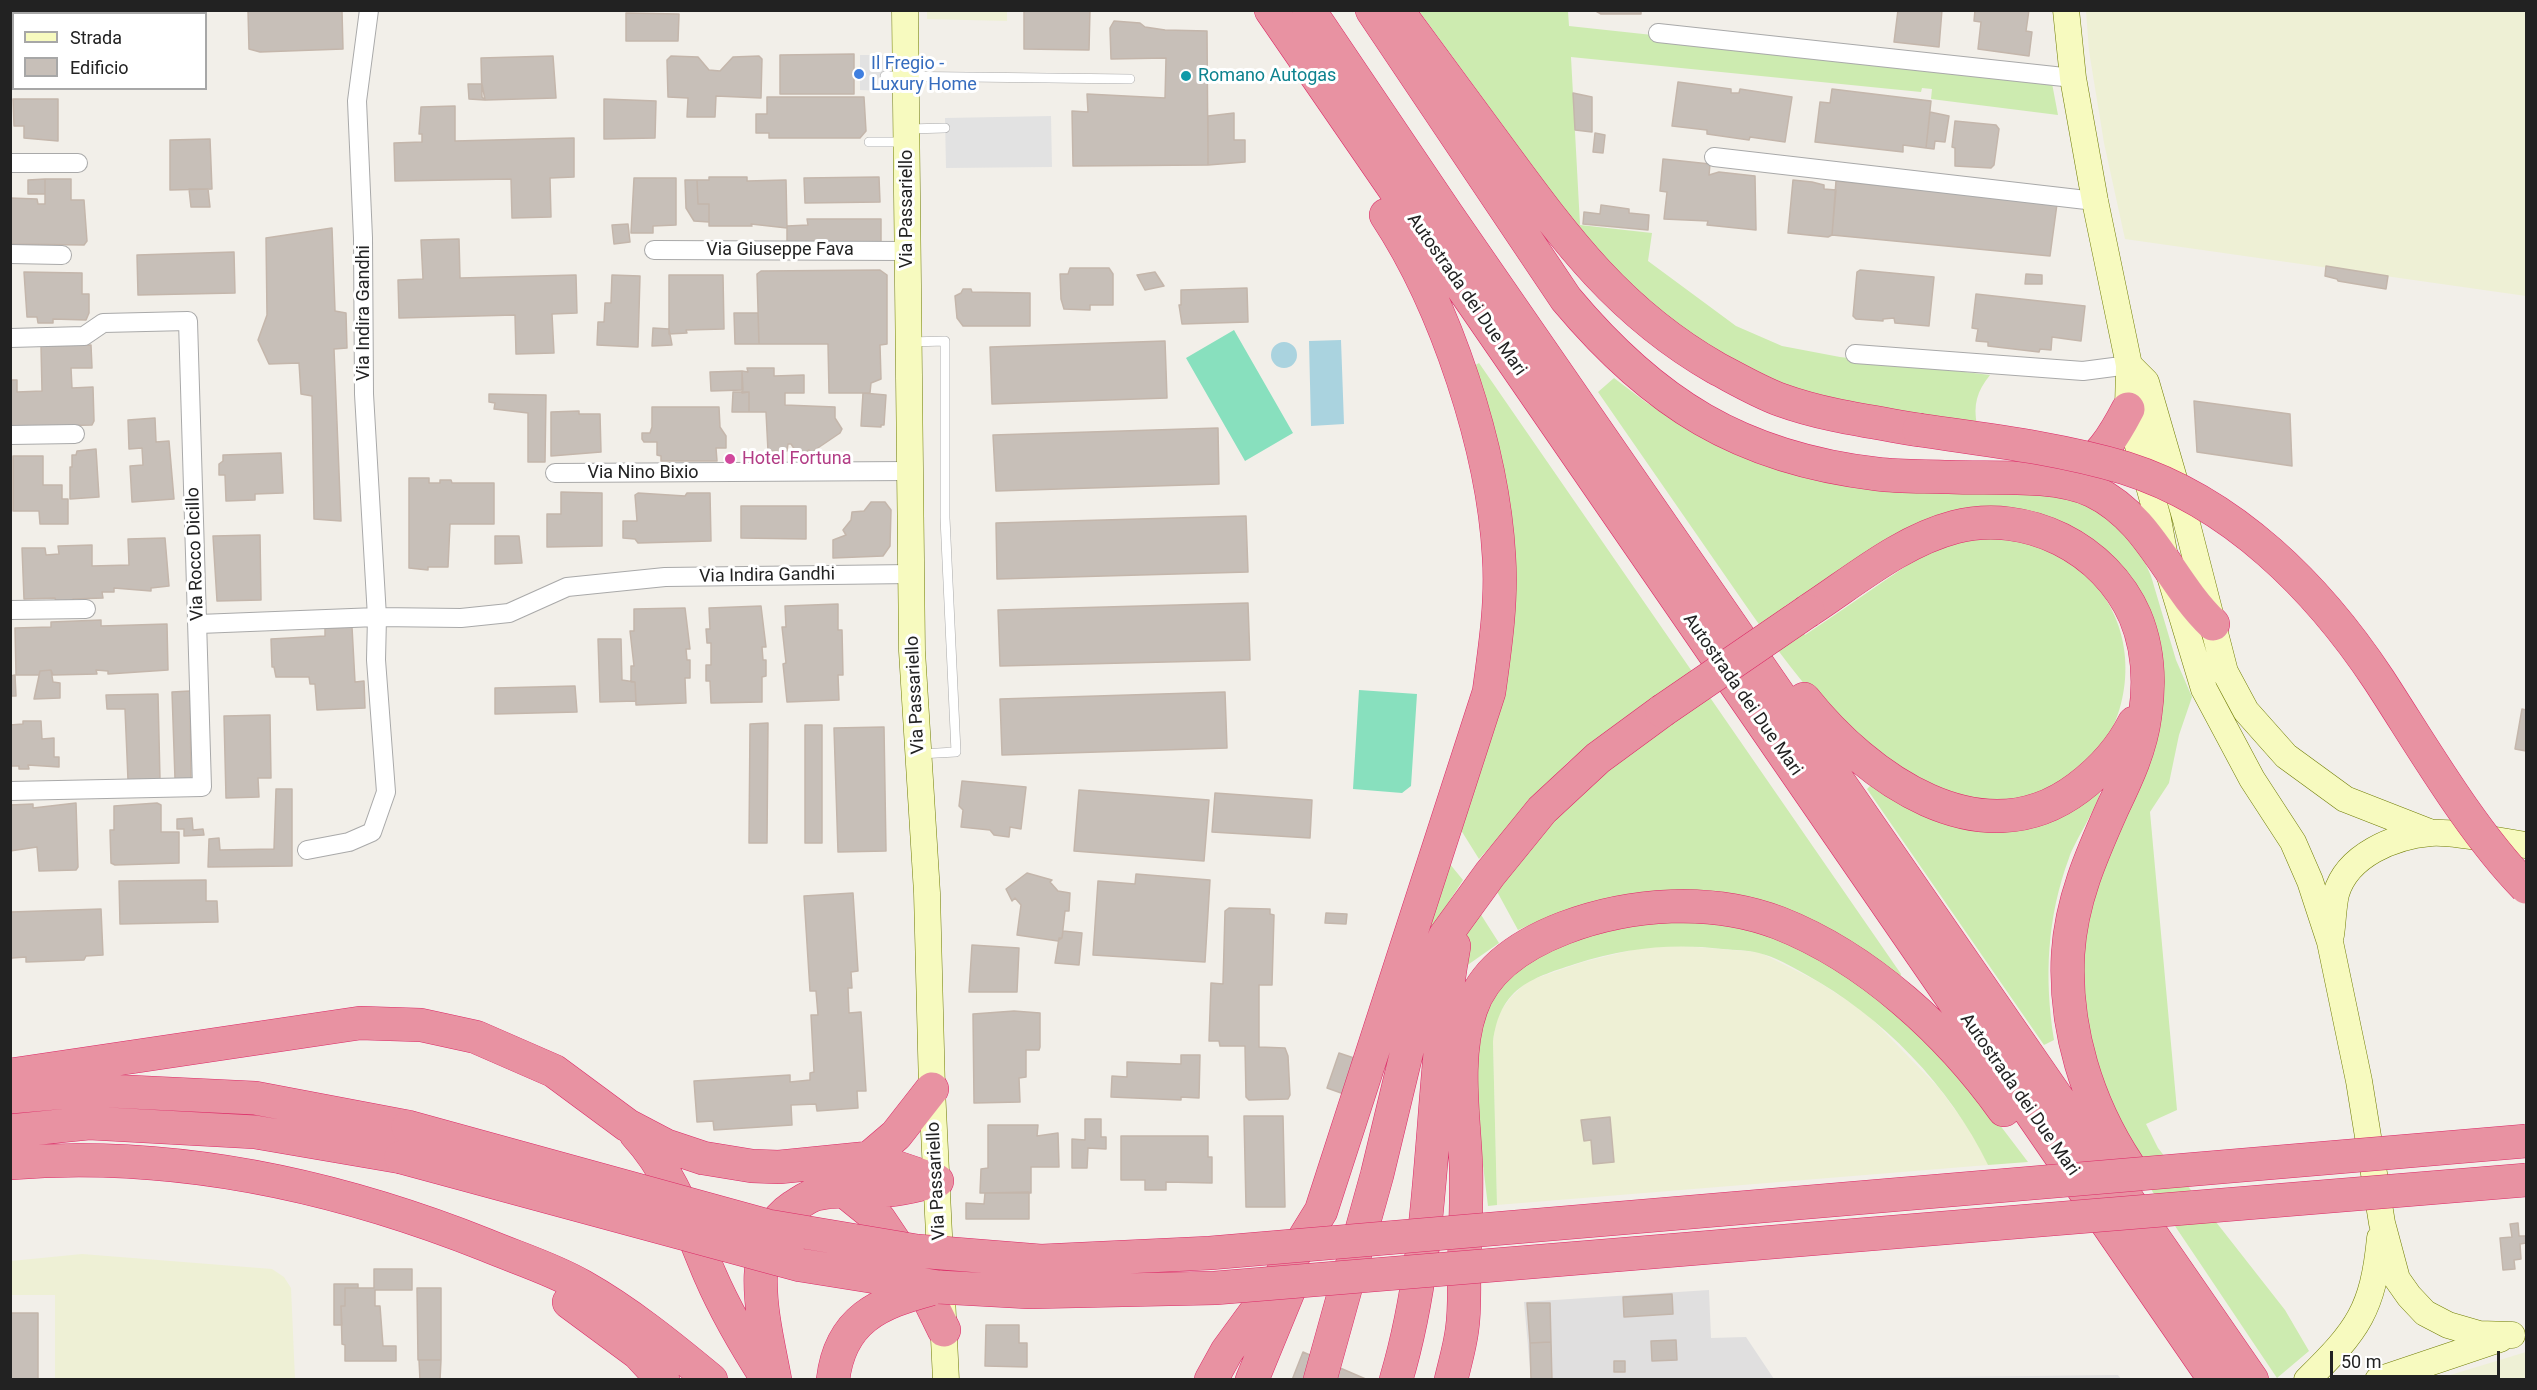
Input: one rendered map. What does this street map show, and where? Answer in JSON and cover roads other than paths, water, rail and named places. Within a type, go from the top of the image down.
[{"type":"highway","points":[[1252,10],[1396,230],[1427,290],[1467,393],[1483,454],[1499,557],[1495,648],[1489,692],[1321,1211],[1252,1380]]},
{"type":"highway","name":"Autostrada dei Due Mari","points":[[1271,10],[2215,1380]]},
{"type":"highway","name":"Autostrada dei Due Mari","points":[[1309,10],[1376,111],[2260,1379]]},
{"type":"highway","points":[[1372,10],[1566,299],[1593,332],[1639,376],[1683,410],[1733,437],[1779,454],[1829,466],[1878,475],[2057,481],[2091,490],[2118,505],[2143,530],[2199,611],[2213,624]]},
{"type":"highway","points":[[1397,10],[1574,248],[1609,288],[1644,320],[1690,353],[1781,400],[1867,421],[2036,447],[2126,469],[2156,480],[2186,496],[2267,549],[2302,582],[2339,626],[2368,664],[2463,806],[2526,886]]},
{"type":"highway","points":[[1376,111],[1619,432],[1804,700],[1824,724],[1875,769],[1922,797],[1954,810],[1977,815],[1999,816],[2046,807],[2084,784],[2109,760],[2130,732],[2139,715],[2147,688]]},
{"type":"highway","points":[[2057,481],[2082,470],[2099,454],[2128,409]]},
{"type":"highway","points":[[1320,1380],[1377,1175],[1420,997],[1445,936],[1490,874],[1542,810],[1598,758],[1662,711],[1902,549],[1937,533],[1982,524],[2026,526],[2044,532],[2080,550],[2112,579],[2134,615],[2142,638],[2147,662],[2145,717],[2138,748],[2076,899],[2068,951],[2068,1005],[2084,1075],[2103,1122],[2260,1379]]},
{"type":"highway","points":[[1451,1380],[1463,1329],[1466,1183],[1463,1074],[1465,1036],[1471,1009],[1493,973],[1518,950],[1581,922],[1624,911],[1667,907],[1737,912],[1777,922],[1845,957],[1919,1016],[1968,1064],[2203,1380]]},
{"type":"highway","points":[[1396,1380],[1408,1339],[1428,1202],[1446,994],[1454,942],[1463,913]]},
{"type":"highway","points":[[10,1075],[360,1023],[421,1025],[476,1036],[554,1071],[627,1125],[667,1146],[694,1155],[752,1166],[807,1166],[869,1158],[937,1181]]},
{"type":"highway","points":[[869,1158],[896,1135],[932,1089]]},
{"type":"highway","points":[[10,1096],[89,1090],[255,1098],[801,1265],[938,1287],[1029,1292],[1215,1288],[2526,1180]]},
{"type":"highway","points":[[10,1131],[89,1123],[405,1142],[768,1226],[917,1251],[1041,1261],[1221,1252],[2526,1141]]},
{"type":"highway","points":[[627,1125],[654,1154],[671,1184],[731,1320],[768,1380]]},
{"type":"highway","points":[[10,1163],[68,1159],[186,1166],[297,1184],[430,1223],[581,1285],[654,1333],[711,1380]]},
{"type":"highway","points":[[775,1380],[762,1305],[760,1276],[765,1246],[782,1214],[813,1195],[843,1190],[891,1190],[937,1181]]},
{"type":"highway","points":[[843,1190],[879,1219],[918,1277],[944,1330]]},
{"type":"highway","points":[[1211,1380],[1227,1351],[1276,1284],[1321,1211]]},
{"type":"highway","points":[[500,1251],[638,1353],[663,1380]]},
{"type":"highway","points":[[833,1380],[834,1368],[846,1338],[861,1320],[892,1299],[938,1287]]},
{"type":"street","name":"Via Indira Gandhi","points":[[307,850],[349,842],[372,832],[386,792],[376,660],[377,617],[364,394],[363,238],[357,100],[369,10]]},
{"type":"street","name":"Via Passariello","points":[[905,10],[895,76],[906,136],[912,651],[927,893],[932,1089],[946,1380]]},
{"type":"street","points":[[2066,10],[2073,78],[2095,201],[2129,365],[2128,409],[2158,519],[2166,563],[2204,689],[2246,769],[2293,842],[2310,881],[2330,942],[2359,1081],[2382,1223],[2397,1279],[2409,1296],[2426,1313],[2448,1325],[2468,1331],[2519,1334]]},
{"type":"street","points":[[1658,33],[2073,78]]},
{"type":"street","points":[[1714,157],[2095,201]]},
{"type":"street","points":[[10,163],[78,163]]},
{"type":"street","name":"Via Giuseppe Fava","points":[[654,250],[906,251]]},
{"type":"street","points":[[10,254],[62,255]]},
{"type":"street","name":"Via Rocco Dicillo","points":[[10,338],[84,336],[103,323],[188,321],[199,624],[202,787],[10,791]]},
{"type":"street","points":[[1855,354],[2083,371],[2129,365]]},
{"type":"street","points":[[2129,365],[2146,382],[2231,687],[2254,723],[2286,756],[2345,799],[2432,832],[2526,845]]},
{"type":"street","points":[[10,435],[75,434]]},
{"type":"street","name":"Via Nino Bixio","points":[[555,473],[910,471]]},
{"type":"street","name":"Via Indira Gandhi","points":[[199,624],[377,617],[461,618],[509,612],[567,587],[665,577],[912,574]]},
{"type":"street","points":[[10,610],[86,609]]},
{"type":"street","points":[[2330,942],[2336,893],[2353,866],[2371,851],[2390,842],[2432,832]]},
{"type":"street","points":[[2307,1380],[2344,1344],[2367,1309],[2378,1267],[2382,1223]]},
{"type":"street","points":[[2378,1380],[2519,1334]]},
{"type":"lane","points":[[895,76],[1130,79]]},
{"type":"lane","points":[[868,142],[945,128]]},
{"type":"lane","points":[[910,342],[945,341],[945,518],[956,752],[919,754]]},
{"type":"water","points":[[1341,340],[1344,424],[1311,426],[1309,341]]},
{"type":"water","points":[[1284,342],[1293,346],[1297,355],[1293,364],[1284,368],[1275,364],[1271,355],[1275,346]]},
{"type":"place","name":"Il Fregio - Luxury Home","points":[[859,74]]},
{"type":"place","name":"Romano Autogas","points":[[1186,76]]},
{"type":"place","name":"Hotel Fortuna","points":[[730,459]]}]
